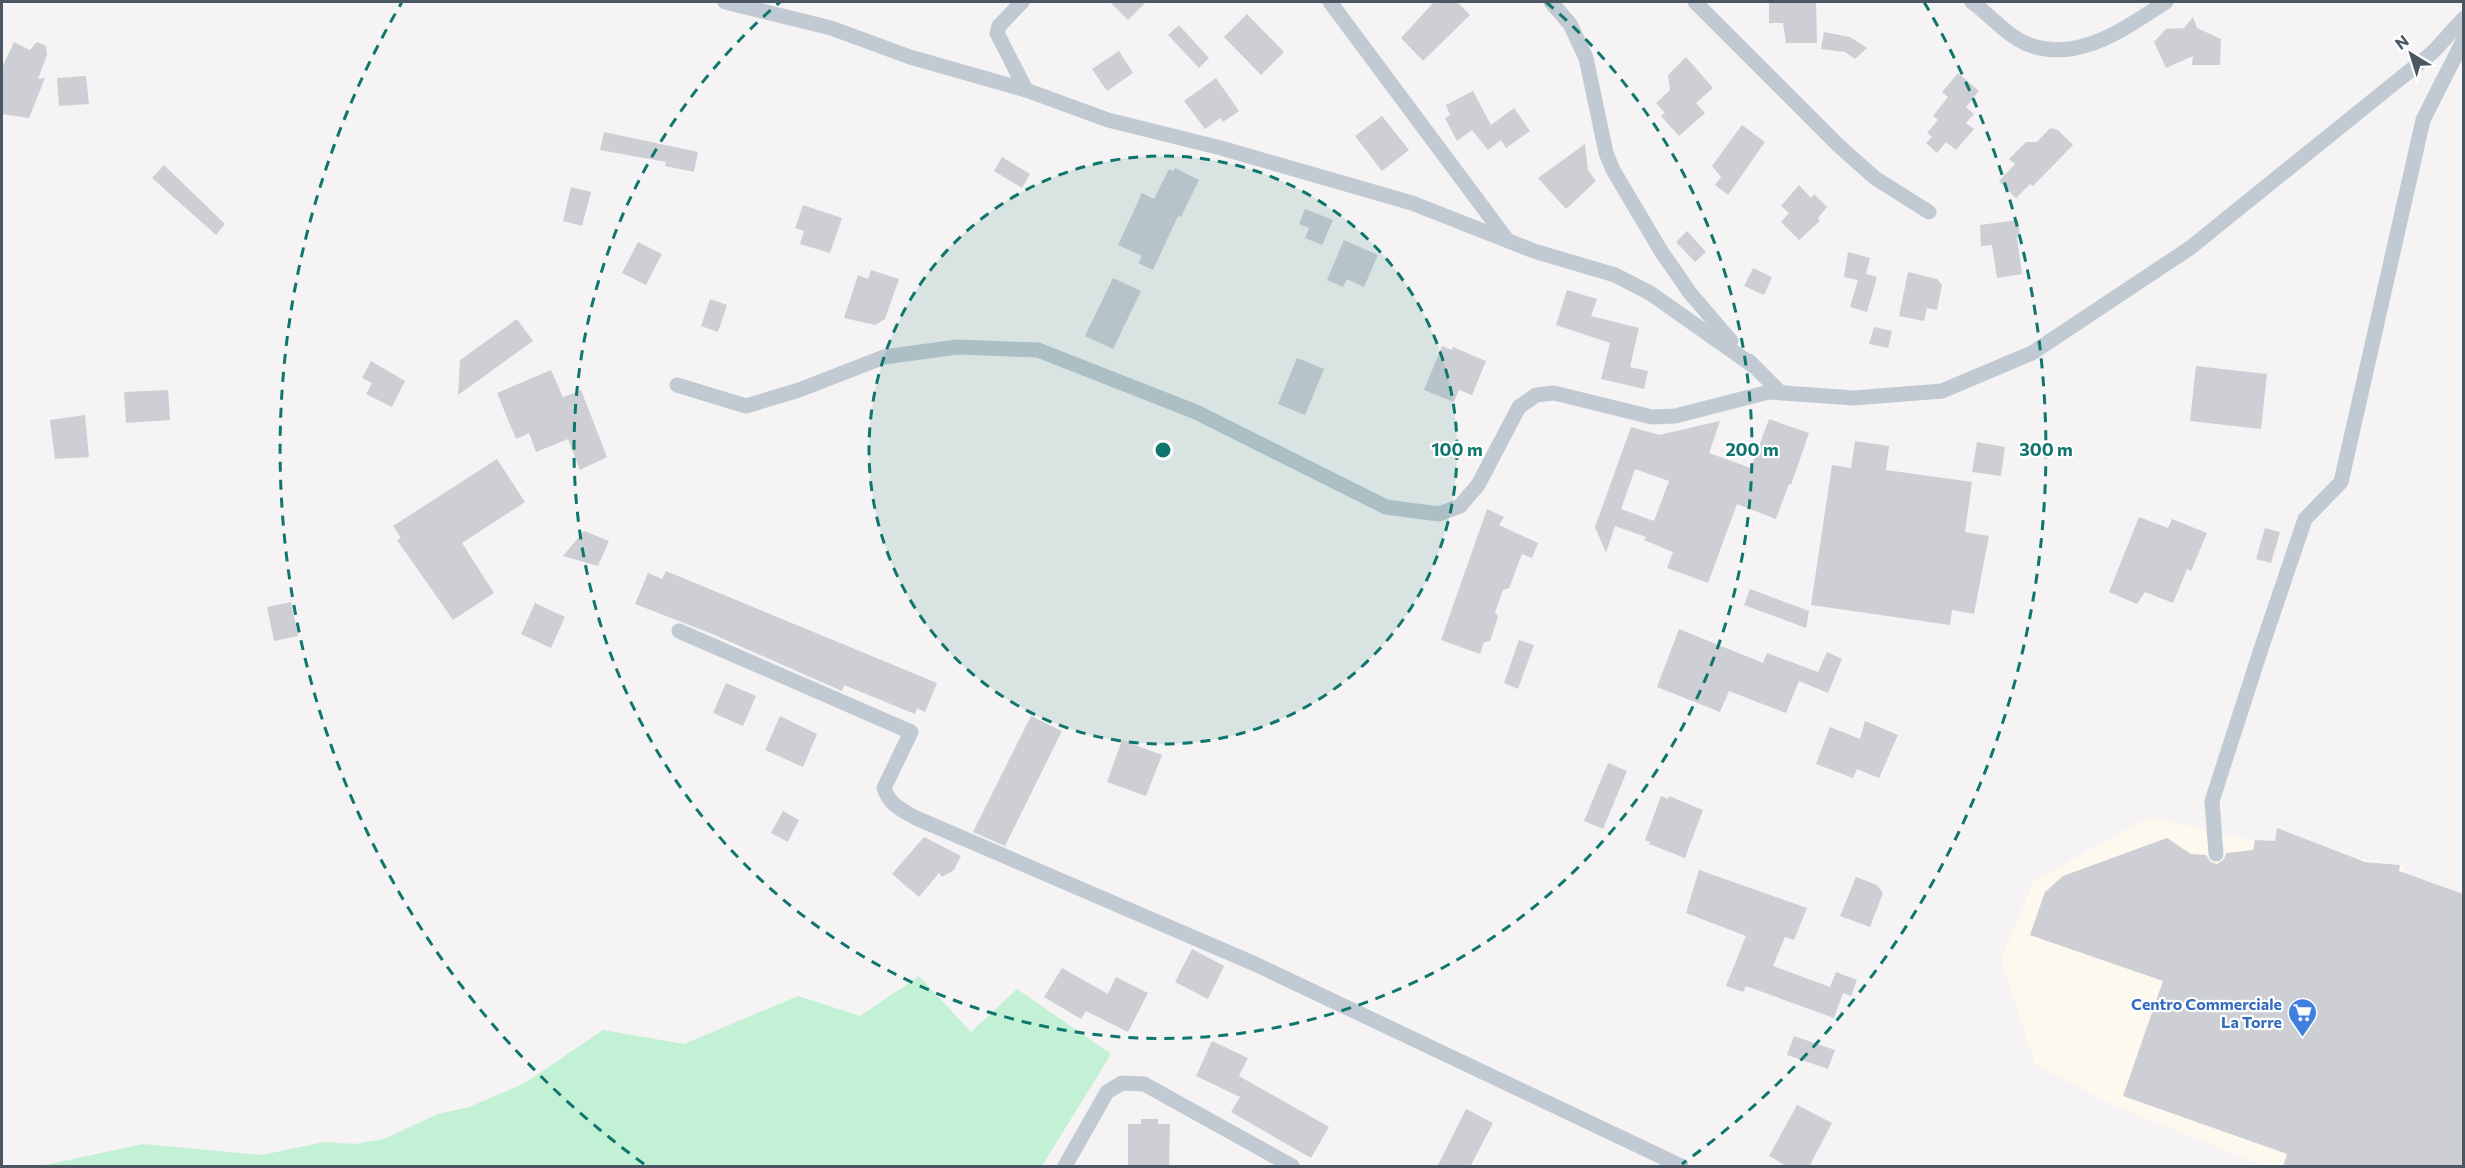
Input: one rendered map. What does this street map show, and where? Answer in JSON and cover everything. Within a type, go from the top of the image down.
[{"type":"street","points":[[725,2],[831,28],[910,57],[1026,90],[1118,123],[1221,148],[1412,203],[1508,241],[1615,275],[1650,293],[1755,367]]},
{"type":"street","points":[[1022,2],[999,26],[997,33],[1026,90]]},
{"type":"street","points":[[1330,2],[1508,241]]},
{"type":"street","points":[[1551,2],[1570,24],[1586,58],[1606,153],[1613,170],[1661,251],[1690,293],[1781,393]]},
{"type":"street","points":[[1695,2],[1838,145],[1875,178],[1929,212]]},
{"type":"street","points":[[1972,2],[2026,43],[2063,51],[2089,45],[2124,28],[2166,2]]},
{"type":"street","points":[[677,385],[746,406],[799,390],[884,357],[957,347],[1038,350],[1196,412],[1386,507],[1438,514],[1460,506],[1472,492],[1520,407],[1536,395],[1554,393],[1652,417],[1675,416],[1769,392],[1854,398],[1942,391],[2032,352],[2190,248],[2433,52],[2463,18]]},
{"type":"street","points":[[2216,854],[2212,801],[2305,519],[2342,482],[2423,120],[2463,39]]},
{"type":"street","points":[[679,631],[910,732],[884,788],[887,798],[897,808],[1255,964],[1681,1167]]},
{"type":"street","points":[[1065,1167],[1107,1092],[1122,1083],[1144,1084],[1292,1167]]},
{"type":"shaded area","name":"Centro Commerciale La Torre","points":[[2149,817],[2267,844],[2404,866],[2402,900],[2463,917],[2463,1166],[2265,1166],[2112,1105],[2035,1064],[2001,959],[2034,881]]},
{"type":"green space","points":[[919,976],[971,1032],[1017,989],[1111,1054],[1042,1166],[40,1166],[143,1144],[262,1155],[324,1142],[355,1144],[384,1139],[438,1114],[469,1107],[525,1083],[603,1030],[684,1044],[798,996],[860,1016]]},
{"type":"building","points":[[1110,2],[1146,2],[1128,20]]},
{"type":"building","points":[[1434,2],[1457,2],[1470,15],[1423,61],[1401,38]]},
{"type":"building","points":[[1769,2],[1816,2],[1817,43],[1786,43],[1783,23],[1769,23]]},
{"type":"building","points":[[1247,14],[1284,52],[1261,75],[1224,37]]},
{"type":"building","points":[[2193,17],[2197,28],[2221,39],[2220,65],[2192,65],[2193,56],[2166,68],[2154,42],[2166,29],[2184,28]]},
{"type":"building","points":[[1179,25],[1209,58],[1199,68],[1168,35]]},
{"type":"building","points":[[1824,32],[1850,37],[1867,48],[1855,59],[1845,52],[1821,49]]},
{"type":"building","points":[[14,42],[30,50],[37,42],[46,46],[47,55],[38,79],[45,78],[29,118],[2,114],[2,68]]},
{"type":"building","points":[[1119,51],[1133,73],[1107,91],[1092,69]]},
{"type":"building","points":[[1686,57],[1713,88],[1696,103],[1705,113],[1679,136],[1661,116],[1665,113],[1656,103],[1670,90],[1668,75]]},
{"type":"building","points":[[1958,73],[1979,91],[1966,107],[1974,114],[1966,123],[1974,129],[1956,150],[1946,142],[1937,153],[1926,143],[1932,137],[1927,133],[1938,120],[1933,116],[1948,97],[1942,92]]},
{"type":"building","points":[[86,76],[89,104],[59,106],[57,78]]},
{"type":"building","points":[[1216,78],[1239,111],[1223,122],[1220,118],[1205,129],[1184,101]]},
{"type":"building","points":[[1473,91],[1491,125],[1514,108],[1530,131],[1506,148],[1501,140],[1488,150],[1472,130],[1457,141],[1445,118],[1450,115],[1446,105]]},
{"type":"building","points":[[1382,116],[1409,150],[1382,171],[1355,136]]},
{"type":"building","points":[[1742,125],[1765,142],[1728,195],[1715,185],[1721,177],[1712,166]]},
{"type":"building","points":[[2050,128],[2058,130],[2073,145],[2033,186],[2030,184],[2016,198],[1999,181],[2015,164],[2009,159],[2026,142],[2037,142]]},
{"type":"building","points":[[604,132],[698,152],[694,172],[665,166],[666,162],[600,150]]},
{"type":"building","points":[[1585,144],[1588,170],[1596,181],[1566,209],[1538,178]]},
{"type":"building","points":[[1002,157],[1030,174],[1022,188],[994,171]]},
{"type":"building","points":[[164,165],[225,224],[216,235],[152,178]]},
{"type":"building","points":[[1175,168],[1199,180],[1181,217],[1178,216],[1153,270],[1138,263],[1142,256],[1118,245],[1142,193],[1154,199],[1169,169],[1173,171]]},
{"type":"building","points":[[1799,185],[1811,198],[1814,194],[1827,207],[1818,218],[1820,221],[1799,240],[1781,222],[1789,213],[1781,206]]},
{"type":"building","points":[[571,187],[591,192],[582,226],[563,221]]},
{"type":"building","points":[[803,205],[842,218],[830,253],[800,244],[804,231],[795,228]]},
{"type":"building","points":[[1305,209],[1333,220],[1322,245],[1305,238],[1309,228],[1299,224]]},
{"type":"building","points":[[2018,220],[2020,236],[2017,237],[2022,274],[1997,278],[1992,245],[1981,246],[1980,225]]},
{"type":"building","points":[[1687,231],[1706,252],[1695,262],[1676,242]]},
{"type":"building","points":[[1344,240],[1378,255],[1364,287],[1347,279],[1343,287],[1327,280]]},
{"type":"building","points":[[638,242],[662,254],[646,285],[622,273]]},
{"type":"building","points":[[1848,252],[1870,258],[1866,274],[1877,277],[1867,312],[1850,307],[1858,280],[1844,277]]},
{"type":"building","points":[[1753,268],[1772,277],[1764,295],[1744,286]]},
{"type":"building","points":[[871,270],[899,279],[885,319],[875,325],[844,318],[858,275],[868,279]]},
{"type":"building","points":[[1908,272],[1937,279],[1942,285],[1937,310],[1927,308],[1924,321],[1899,316]]},
{"type":"building","points":[[1113,278],[1141,291],[1113,349],[1085,336]]},
{"type":"building","points":[[1567,290],[1597,299],[1591,316],[1639,328],[1630,367],[1648,371],[1644,389],[1601,379],[1610,343],[1556,325]]},
{"type":"building","points":[[710,299],[727,305],[718,332],[701,326]]},
{"type":"building","points":[[517,319],[533,341],[458,395],[460,360]]},
{"type":"building","points":[[1874,327],[1892,331],[1888,348],[1869,344]]},
{"type":"building","points":[[1442,346],[1452,350],[1453,347],[1486,361],[1472,395],[1459,390],[1454,402],[1424,390]]},
{"type":"building","points":[[1297,358],[1324,369],[1305,415],[1278,404]]},
{"type":"building","points":[[371,361],[405,381],[392,407],[366,394],[372,383],[362,378]]},
{"type":"building","points":[[2196,366],[2267,374],[2261,429],[2190,421]]},
{"type":"building","points":[[551,370],[563,397],[581,390],[607,457],[580,470],[568,439],[536,452],[529,433],[516,439],[497,393]]},
{"type":"building","points":[[168,390],[170,420],[126,423],[124,392]]},
{"type":"building","points":[[85,415],[89,457],[55,459],[50,420]]},
{"type":"building","points":[[1769,419],[1809,433],[1791,485],[1789,484],[1776,519],[1737,504],[1708,583],[1667,568],[1673,552],[1644,540],[1646,537],[1615,526],[1606,553],[1595,527],[1631,427],[1659,435],[1720,421],[1709,453],[1751,468]],"holes":[[[1635,469],[1669,481],[1654,521],[1621,509]]]},
{"type":"building","points":[[1855,441],[1889,446],[1886,470],[1972,482],[1965,532],[1989,536],[1974,614],[1952,610],[1950,625],[1811,605],[1832,465],[1851,468]]},
{"type":"building","points":[[1977,442],[2005,447],[2001,476],[1972,472]]},
{"type":"building","points":[[497,459],[525,502],[462,543],[494,593],[453,620],[397,540],[401,538],[393,526]]},
{"type":"building","points":[[1487,509],[1504,517],[1499,525],[1538,543],[1532,558],[1522,554],[1509,588],[1503,590],[1495,612],[1498,617],[1490,641],[1484,642],[1480,654],[1441,640]]},
{"type":"building","points":[[2139,517],[2168,528],[2172,519],[2207,533],[2191,571],[2187,569],[2173,603],[2145,592],[2137,604],[2109,592]]},
{"type":"building","points":[[2265,528],[2280,532],[2271,563],[2256,559]]},
{"type":"building","points":[[584,531],[609,541],[598,566],[563,556]]},
{"type":"building","points":[[666,571],[937,683],[925,712],[917,708],[915,714],[844,685],[842,691],[710,633],[635,604],[648,573],[662,579]]},
{"type":"building","points":[[1750,589],[1809,611],[1806,628],[1744,605]]},
{"type":"building","points":[[291,602],[298,636],[274,641],[267,607]]},
{"type":"building","points":[[535,603],[565,617],[551,648],[521,634]]},
{"type":"building","points":[[1679,629],[1763,663],[1767,653],[1818,672],[1827,652],[1842,659],[1828,693],[1799,681],[1786,713],[1729,691],[1720,712],[1657,687]]},
{"type":"building","points":[[1519,640],[1534,645],[1518,689],[1504,683]]},
{"type":"building","points":[[726,683],[756,696],[743,726],[713,713]]},
{"type":"building","points":[[780,716],[817,734],[803,767],[765,750]]},
{"type":"building","points":[[1031,716],[1062,731],[1005,846],[973,832]]},
{"type":"building","points":[[1865,721],[1898,735],[1879,778],[1857,769],[1853,778],[1816,764],[1830,727],[1860,739]]},
{"type":"building","points":[[1122,740],[1162,755],[1146,796],[1107,782]]},
{"type":"building","points":[[1608,763],[1627,771],[1603,829],[1584,821]]},
{"type":"building","points":[[1661,796],[1668,799],[1669,796],[1703,810],[1685,858],[1649,844],[1650,842],[1645,840]]},
{"type":"building","points":[[783,811],[799,820],[788,842],[771,833]]},
{"type":"building","name":"Centro Commerciale La Torre","points":[[2277,828],[2365,862],[2400,865],[2399,871],[2463,894],[2463,1167],[2283,1167],[2287,1154],[2123,1096],[2163,981],[2030,935],[2045,892],[2063,876],[2167,838],[2191,854],[2206,855],[2211,862],[2217,864],[2224,859],[2226,853],[2253,850],[2255,840],[2275,841]]},
{"type":"building","points":[[924,837],[961,856],[954,870],[942,877],[939,873],[919,897],[892,874]]},
{"type":"building","points":[[1699,870],[1807,908],[1794,940],[1785,937],[1773,966],[1830,987],[1836,972],[1857,980],[1851,996],[1843,993],[1834,1018],[1746,986],[1743,992],[1726,986],[1746,936],[1686,913]]},
{"type":"building","points":[[1856,877],[1877,885],[1883,893],[1870,927],[1840,916]]},
{"type":"building","points":[[1192,949],[1224,966],[1208,999],[1175,982]]},
{"type":"building","points":[[1062,968],[1108,994],[1116,977],[1148,993],[1128,1032],[1086,1011],[1081,1019],[1044,997]]},
{"type":"building","points":[[1794,1036],[1835,1050],[1828,1069],[1787,1055]]},
{"type":"building","points":[[1212,1041],[1248,1058],[1239,1076],[1329,1127],[1311,1158],[1231,1112],[1240,1097],[1196,1076]]},
{"type":"building","points":[[1797,1105],[1832,1123],[1809,1167],[1788,1167],[1769,1156]]},
{"type":"building","points":[[1466,1109],[1493,1123],[1470,1167],[1437,1167]]},
{"type":"building","points":[[1141,1119],[1158,1119],[1158,1124],[1170,1124],[1169,1167],[1128,1167],[1128,1124],[1141,1124]]},
{"type":"place","name":"Centro Commerciale La Torre","points":[[2303,1038]]}]
